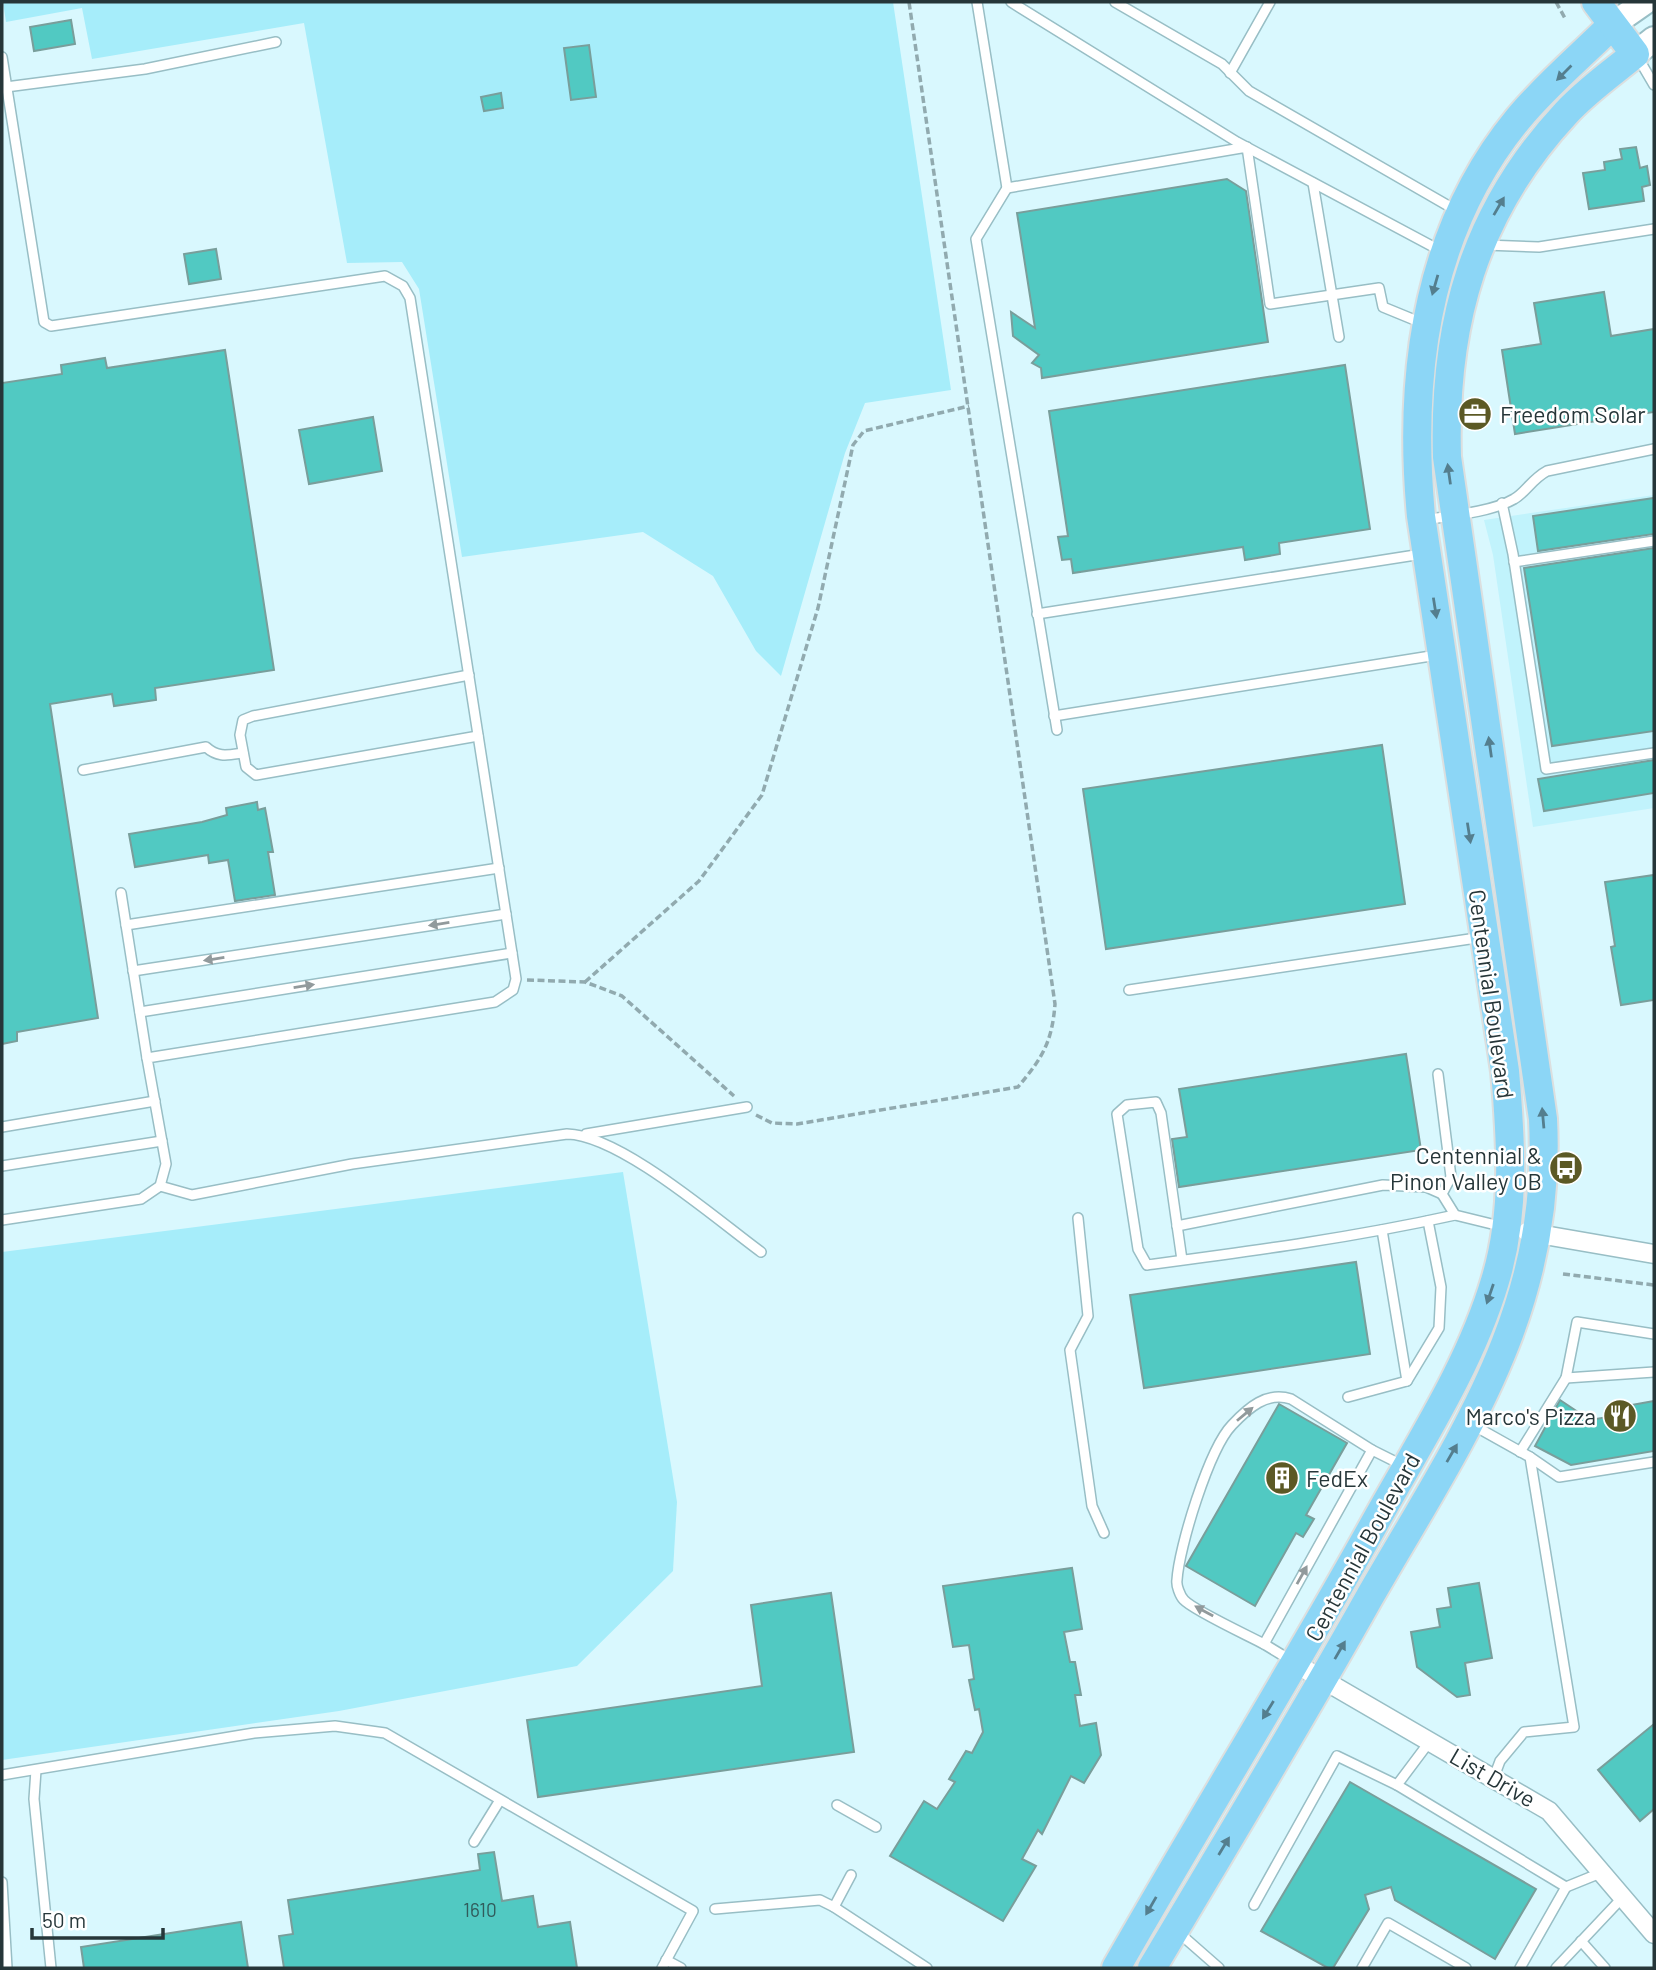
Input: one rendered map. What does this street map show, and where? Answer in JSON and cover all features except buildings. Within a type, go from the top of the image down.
[{"type":"main road","name":"Centennial Boulevard","points":[[1116,1968],[1204,1813],[1296,1664],[1406,1468],[1474,1343],[1496,1278],[1510,1198],[1510,1124],[1505,1071],[1422,520],[1415,453],[1416,407],[1426,324],[1445,253],[1461,213],[1493,154],[1518,118],[1604,13],[1645,2]]},
{"type":"main road","points":[[1604,13],[1645,46]]},
{"type":"main road","name":"Centennial Boulevard","points":[[1152,1968],[1323,1679],[1469,1423],[1506,1347],[1526,1288],[1545,1159],[1538,1069],[1455,516],[1447,457],[1445,407],[1459,314],[1483,234],[1528,160],[1567,112],[1645,46]]},
{"type":"street","points":[[1505,1228],[1654,1254]]},
{"type":"street","name":"List Drive","points":[[1296,1664],[1549,1811],[1654,1934]]},
{"type":"lane","points":[[977,2],[1007,188],[976,239],[1057,730]]},
{"type":"lane","points":[[1011,2],[1247,148],[1445,253]]},
{"type":"lane","points":[[1115,2],[1222,64],[1249,91],[1461,213]]},
{"type":"lane","points":[[1230,73],[1269,2]]},
{"type":"lane","points":[[6,87],[145,69],[276,42]]},
{"type":"lane","points":[[1645,46],[1654,85]]},
{"type":"lane","points":[[2,57],[44,322],[51,326],[385,276],[403,286],[410,298],[516,979],[513,990],[495,1002],[147,1058]]},
{"type":"lane","points":[[1007,188],[1247,148]]},
{"type":"lane","points":[[1247,148],[1270,304],[1379,288],[1383,307],[1426,324]]},
{"type":"lane","points":[[1313,183],[1339,337]]},
{"type":"lane","points":[[1479,245],[1539,247],[1654,229]]},
{"type":"lane","points":[[1422,520],[1455,516],[1515,499],[1531,480],[1547,471],[1654,449]]},
{"type":"lane","points":[[1502,503],[1514,562],[1546,769],[1654,752]]},
{"type":"lane","points":[[1514,562],[1654,541]]},
{"type":"lane","points":[[1037,614],[1427,553]]},
{"type":"lane","points":[[1054,716],[1442,654]]},
{"type":"lane","points":[[469,675],[253,716],[243,720],[240,735],[246,767],[256,775],[478,736]]},
{"type":"lane","points":[[83,770],[206,747],[214,755],[243,753]]},
{"type":"lane","points":[[126,925],[499,868]]},
{"type":"lane","points":[[2,1220],[141,1199],[160,1186],[166,1174],[121,893]]},
{"type":"lane","points":[[133,971],[506,914]]},
{"type":"lane","points":[[1129,990],[1485,937]]},
{"type":"lane","points":[[140,1012],[512,953]]},
{"type":"lane","points":[[1438,1074],[1451,1177],[1442,1194]]},
{"type":"lane","points":[[2,1127],[155,1101]]},
{"type":"lane","points":[[1182,1260],[1161,1113],[1156,1102],[1127,1105],[1117,1114],[1138,1249],[1147,1265],[1340,1240],[1455,1215],[1505,1228]]},
{"type":"lane","points":[[160,1186],[192,1195],[352,1164],[567,1134],[586,1134],[747,1107]]},
{"type":"lane","points":[[586,1134],[659,1176],[761,1252]]},
{"type":"lane","points":[[2,1166],[162,1141]]},
{"type":"lane","points":[[1177,1226],[1383,1185],[1426,1187],[1442,1194],[1455,1215]]},
{"type":"lane","points":[[1078,1218],[1088,1316],[1070,1350],[1092,1506],[1104,1533]]},
{"type":"lane","points":[[1348,1397],[1407,1381],[1439,1328],[1441,1287],[1428,1221]]},
{"type":"lane","points":[[1382,1230],[1407,1381]]},
{"type":"lane","points":[[1520,1452],[1566,1378],[1577,1322],[1654,1334]]},
{"type":"lane","points":[[1566,1378],[1654,1372]]},
{"type":"lane","points":[[1296,1664],[1184,1600],[1176,1583],[1186,1536],[1214,1454],[1230,1426],[1262,1399],[1280,1395],[1406,1468]]},
{"type":"lane","points":[[1469,1423],[1530,1457],[1559,1477],[1654,1462]]},
{"type":"lane","points":[[1264,1644],[1372,1450]]},
{"type":"lane","points":[[1494,1777],[1500,1761],[1524,1732],[1574,1727],[1530,1457]]},
{"type":"lane","points":[[2,1775],[254,1733],[335,1726],[385,1733],[693,1912],[664,1964],[681,1968]]},
{"type":"lane","points":[[1397,1785],[1430,1741]]},
{"type":"lane","points":[[1254,1905],[1337,1756],[1397,1785],[1566,1887]]},
{"type":"lane","points":[[36,1770],[34,1799],[51,1968]]},
{"type":"lane","points":[[474,1842],[500,1800]]},
{"type":"lane","points":[[837,1805],[876,1827]]},
{"type":"lane","points":[[1520,1968],[1566,1887],[1603,1872]]},
{"type":"lane","points":[[834,1907],[851,1875]]},
{"type":"lane","points":[[2,1882],[7,1968]]},
{"type":"lane","points":[[1556,1968],[1623,1897]]},
{"type":"lane","points":[[715,1909],[820,1900],[927,1968]]},
{"type":"lane","points":[[1362,1968],[1388,1923],[1466,1968]]},
{"type":"lane","points":[[1175,1929],[1219,1968]]},
{"type":"lane","points":[[1581,1941],[1605,1968]]},
{"type":"path","points":[[516,979],[585,982],[622,996],[747,1107],[772,1123],[797,1124],[1017,1087],[1042,1057],[1049,1040],[1055,1004],[909,2]]},
{"type":"path","points":[[1556,2],[1566,20]]},
{"type":"path","points":[[585,982],[699,881],[762,794],[818,608],[853,444],[864,431],[929,413],[968,407]]},
{"type":"path","points":[[1563,1274],[1654,1285]]},
{"type":"shaded area","points":[[3,2],[893,2],[951,390],[865,403],[845,453],[781,676],[756,651],[713,576],[643,532],[462,557],[419,289],[402,262],[347,263],[304,23],[92,59],[82,8],[6,22]]},
{"type":"shaded area","points":[[1654,495],[1654,808],[1533,827],[1493,555],[1484,520]]},
{"type":"shaded area","points":[[623,1172],[677,1502],[673,1571],[577,1666],[339,1711],[2,1760],[2,1252]]},
{"type":"place","name":"Freedom Solar","points":[[1475,414]]},
{"type":"place","name":"Centennial & Pinon Valley OB","points":[[1566,1168]]},
{"type":"place","name":"Marco's Pizza","points":[[1620,1416]]},
{"type":"place","name":"FedEx","points":[[1282,1478]]}]
